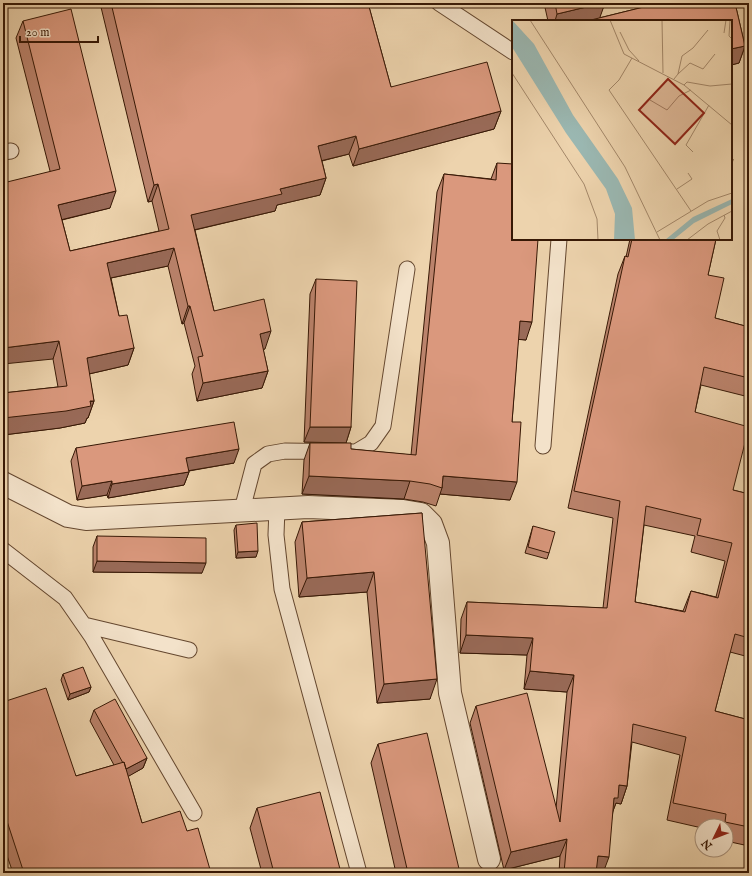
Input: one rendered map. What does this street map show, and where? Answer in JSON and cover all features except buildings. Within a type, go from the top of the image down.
[{"type":"street","points":[[3,483],[68,516],[86,518],[308,507],[403,511],[421,514],[430,524],[438,543],[450,693],[489,859]]},
{"type":"lane","points":[[439,3],[512,51]]},
{"type":"lane","points":[[543,446],[559,240]]},
{"type":"lane","points":[[242,510],[254,464],[268,454],[285,451],[356,452],[371,443],[383,426],[406,268]]},
{"type":"lane","points":[[277,508],[276,535],[282,589],[359,873]]},
{"type":"lane","points":[[3,550],[65,598],[84,625],[194,813]]},
{"type":"lane","points":[[84,625],[189,650]]}]
